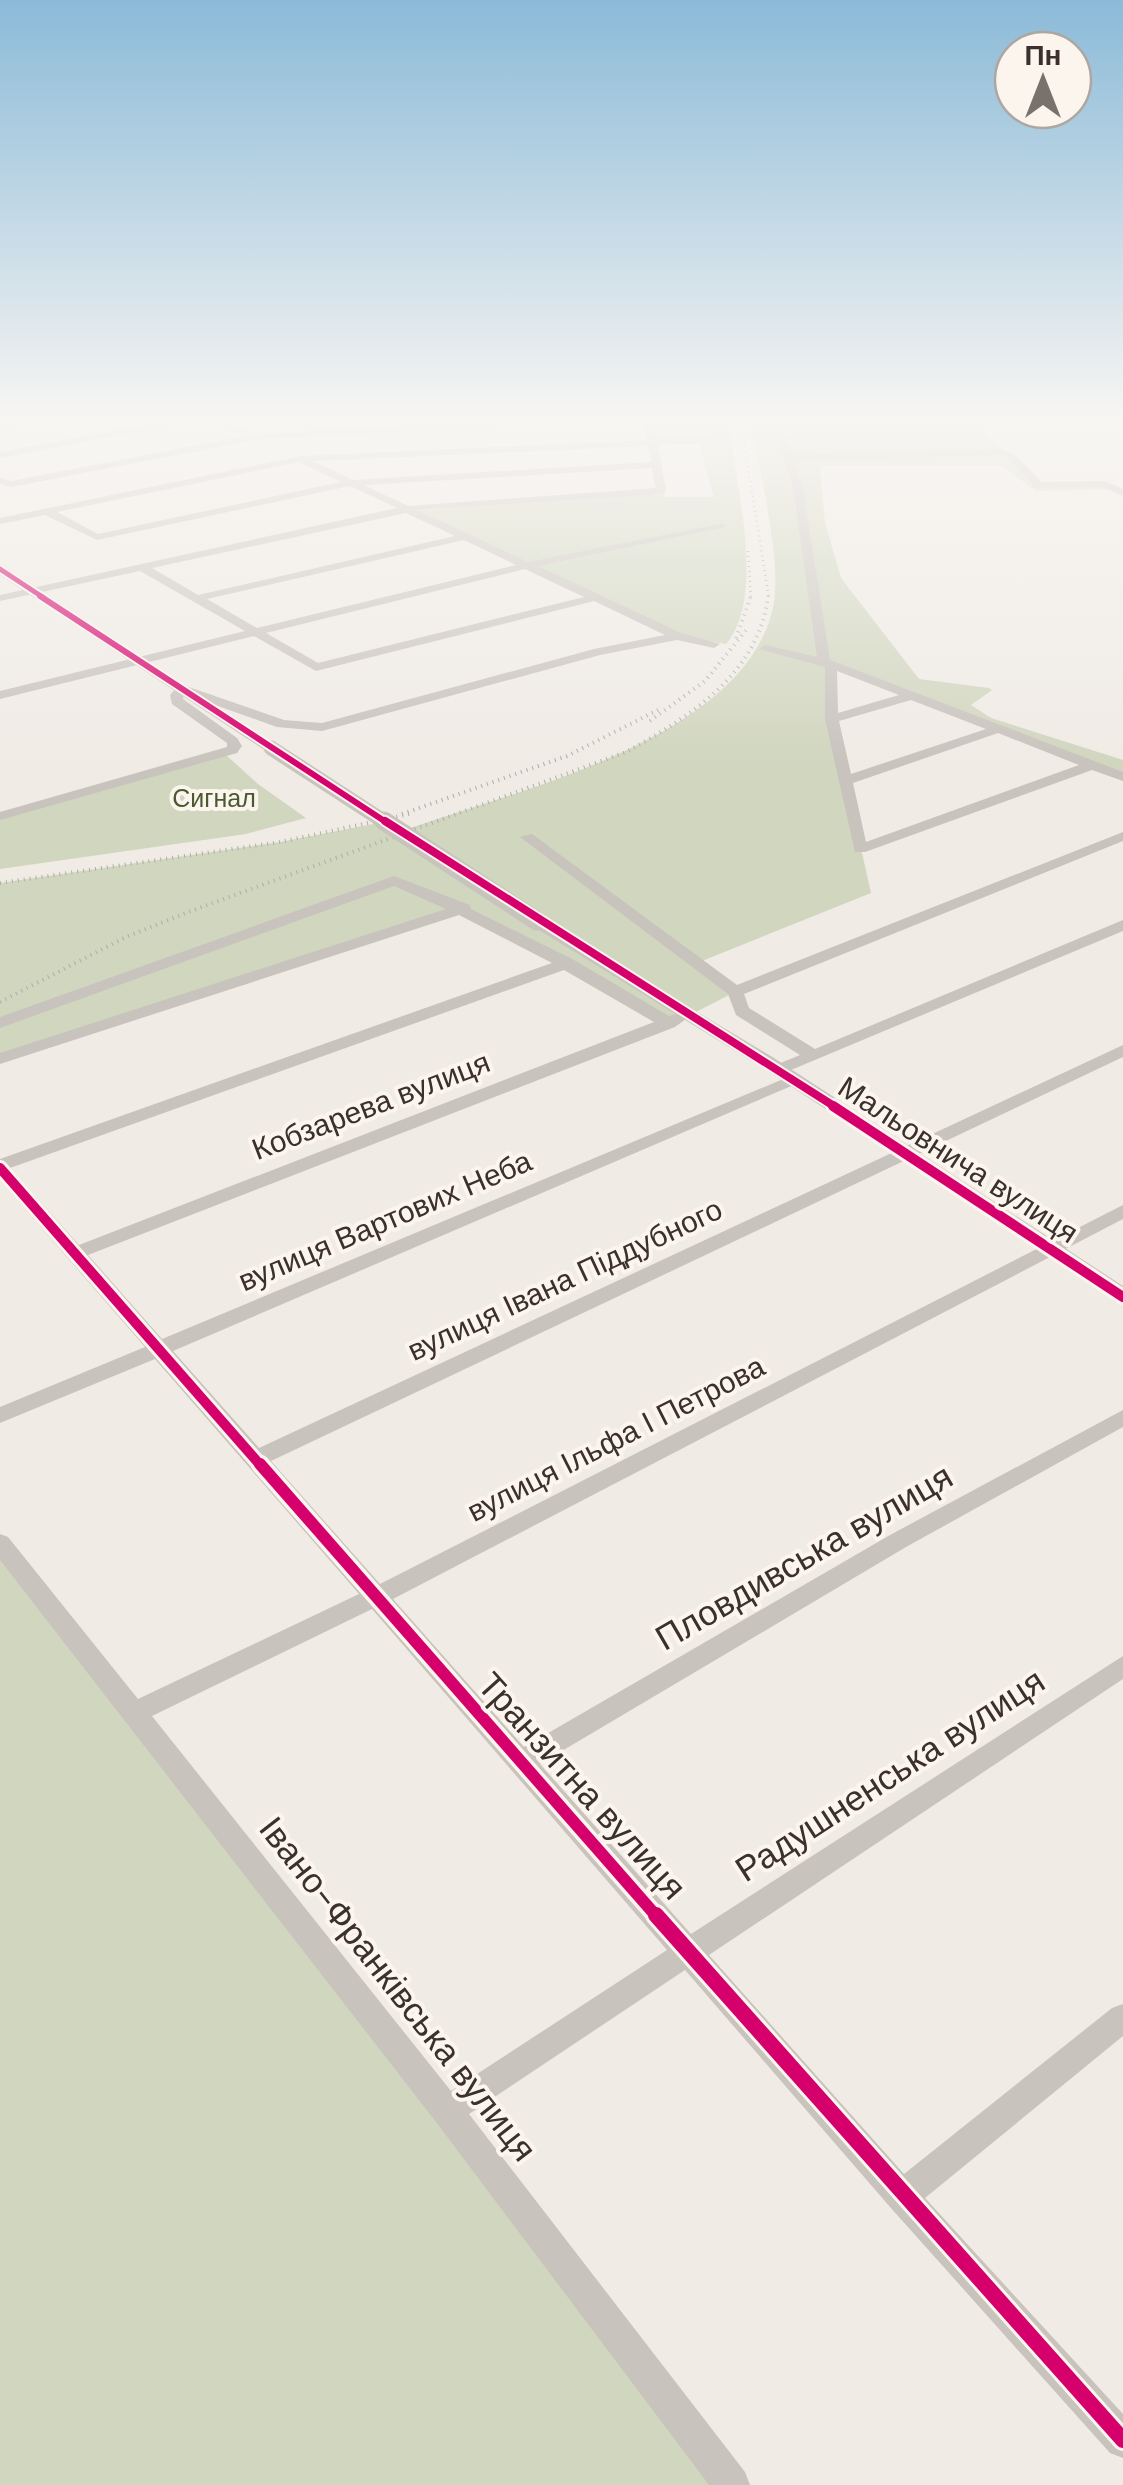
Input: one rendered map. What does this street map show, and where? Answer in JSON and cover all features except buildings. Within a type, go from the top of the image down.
[{"type":"street","points":[[89,533],[97,537],[116,533]]},
{"type":"street","points":[[0,598],[295,533]]},
{"type":"street","points":[[456,533],[678,636],[714,644]]},
{"type":"street","points":[[0,694],[524,566],[678,533]]},
{"type":"street","points":[[805,533],[832,719],[860,849],[1092,765]]},
{"type":"street","points":[[198,598],[464,537]]},
{"type":"street","points":[[142,567],[310,665],[324,667],[594,598]]},
{"type":"street","name":"Мальовнича вулиця","points":[[0,569],[270,748],[537,921],[780,1071],[1123,1297]]},
{"type":"street","points":[[0,816],[232,750],[232,740],[176,701],[182,689],[282,724],[322,727],[598,652],[678,636]]},
{"type":"street","points":[[765,649],[827,664],[1123,777]]},
{"type":"street","points":[[832,719],[911,696]]},
{"type":"street","points":[[847,780],[998,729]]},
{"type":"street","points":[[736,996],[1123,836]]},
{"type":"street","points":[[527,837],[736,996],[742,1011],[814,1054]]},
{"type":"street","points":[[0,1023],[394,881],[464,908],[669,1022]]},
{"type":"street","points":[[0,1059],[464,908]]},
{"type":"street","name":"вулиця Вартових Неба","points":[[0,1416],[157,1350],[814,1054],[1123,925]]},
{"type":"street","points":[[0,1166],[568,963]]},
{"type":"street","name":"Кобзарева вулиця","points":[[73,1254],[690,1014]]},
{"type":"street","name":"вулиця Івана Піддубного","points":[[253,1460],[1123,1050]]},
{"type":"street","name":"Транзитна вулиця","points":[[0,1166],[253,1460],[691,1952],[902,2196],[1123,2440]]},
{"type":"street","name":"вулиця Ільфа І Петрова","points":[[134,1713],[377,1596],[1123,1211]]},
{"type":"street","name":"Пловдивська вулиця","points":[[522,1761],[898,1541],[1123,1417]]},
{"type":"street","name":"Івано-Франківська вулиця","points":[[0,1543],[447,2112],[732,2485]]},
{"type":"street","name":"Радушненська вулиця","points":[[447,2112],[1123,1666]]},
{"type":"street","points":[[902,2196],[1123,2018]]},
{"type":"green space","points":[[460,533],[745,533],[745,597],[738,623],[726,644],[692,639]]},
{"type":"green space","points":[[771,533],[828,533],[841,578],[919,679],[989,688],[992,690],[971,705],[991,718],[1123,760],[1123,777],[831,666],[832,719],[871,893],[702,961],[735,992],[690,1015],[658,1017],[464,908],[0,1059],[0,883],[280,842],[384,822],[400,832],[559,779],[617,755],[671,727],[718,693],[753,654],[773,607]]},
{"type":"green space","name":"Сигнал","points":[[225,754],[258,784],[306,818],[246,834],[0,869],[0,816]]},
{"type":"green space","points":[[0,1544],[732,2485],[0,2485]]},
{"type":"railway","points":[[759,533],[769,598]]},
{"type":"railway","points":[[748,551],[751,596]]},
{"type":"railway","points":[[736,638],[751,596]]},
{"type":"railway","points":[[0,1002],[126,937],[191,911],[626,752],[696,708],[735,671],[751,649],[768,596]]},
{"type":"railway","points":[[650,721],[705,681],[747,629]]},
{"type":"railway","points":[[402,814],[567,756],[660,709]]},
{"type":"railway","points":[[0,883],[280,842],[414,813]]},
{"type":"cycle path","points":[[0,569],[537,921],[767,1062],[1123,1297]]},
{"type":"cycle path","points":[[0,1168],[902,2196],[1123,2440]]}]
